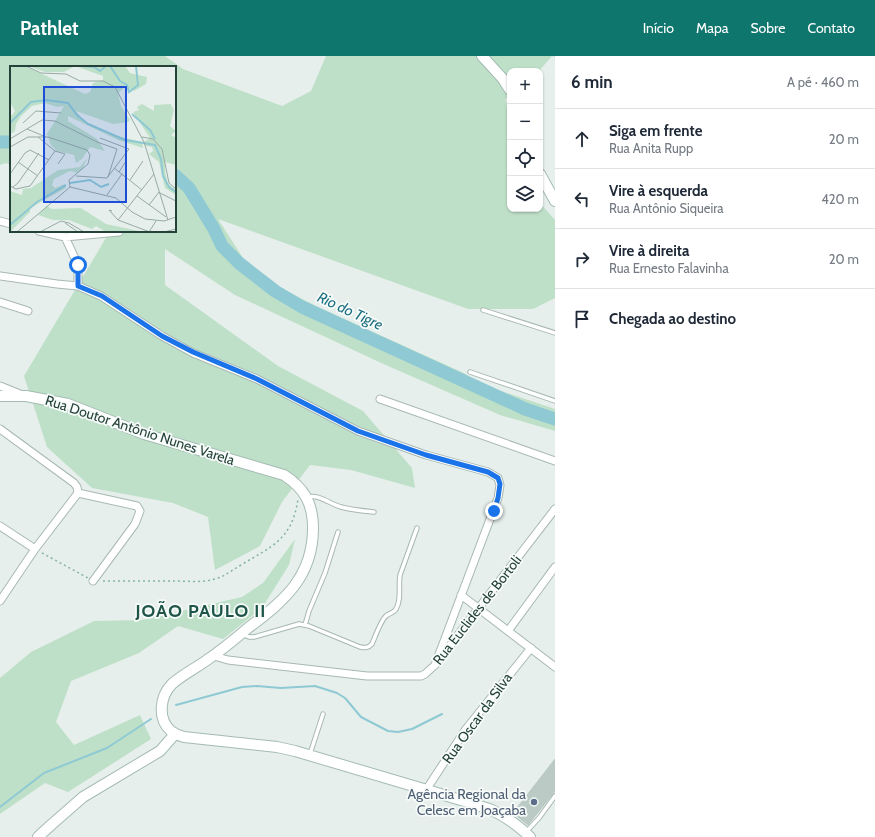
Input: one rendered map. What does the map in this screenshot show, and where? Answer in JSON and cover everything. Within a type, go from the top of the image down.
[{"type":"street","points":[[482,56],[507,86]]},
{"type":"street","points":[[541,176],[555,201]]},
{"type":"street","points":[[0,221],[10,224]]},
{"type":"street","points":[[44,232],[65,237],[119,232]]},
{"type":"street","points":[[65,237],[78,265],[78,286]]},
{"type":"street","points":[[0,276],[78,286],[102,296],[162,336],[193,352],[257,379],[358,431],[426,455],[488,472],[498,478],[500,484],[498,498],[435,665]]},
{"type":"street","points":[[0,302],[28,311]]},
{"type":"street","points":[[0,386],[26,396]]},
{"type":"street","name":"Rua Doutor Antônio Nunes Varela","points":[[0,396],[26,396],[68,404],[144,434],[284,475],[295,482],[306,497],[313,518],[312,544],[300,578],[284,599],[242,634],[214,656],[172,684],[164,696],[162,710],[164,720],[170,730],[175,734]]},
{"type":"street","points":[[380,399],[555,461]]},
{"type":"street","points":[[0,429],[74,483],[78,492]]},
{"type":"street","points":[[0,601],[35,549],[78,492]]},
{"type":"street","points":[[78,492],[137,506],[140,511],[136,524],[94,581]]},
{"type":"street","name":"Rua Euclides de Bortoli","points":[[214,656],[228,660],[367,676],[420,676],[425,674],[435,665],[478,607],[555,509]]},
{"type":"street","points":[[0,526],[35,549]]},
{"type":"street","points":[[508,631],[555,566]]},
{"type":"street","points":[[461,595],[555,667]]},
{"type":"street","name":"Rua Oscar da Silva","points":[[426,790],[466,729],[531,648]]},
{"type":"street","points":[[38,837],[83,797],[160,751],[175,734],[184,737],[277,747],[310,754],[492,810],[505,816],[528,835]]},
{"type":"lane","points":[[482,310],[555,333]]},
{"type":"lane","points":[[470,372],[555,401]]},
{"type":"lane","points":[[306,497],[316,496],[340,507],[374,512]]},
{"type":"lane","points":[[242,634],[249,637],[254,637],[299,624],[360,647],[369,647],[372,644],[385,617],[397,609],[399,600],[398,584],[400,575],[417,528]]},
{"type":"lane","points":[[305,625],[338,532]]},
{"type":"lane","points":[[310,754],[323,714]]},
{"type":"lane","points":[[528,835],[555,796]]},
{"type":"path","points":[[35,549],[94,581],[204,581],[222,578],[278,542],[290,527],[297,507],[300,487]]},
{"type":"green space","points":[[0,56],[165,56],[183,69],[282,106],[311,91],[326,56],[552,56],[542,68],[507,68],[507,97],[505,99],[507,109],[507,212],[543,212],[543,206],[555,220],[555,298],[533,309],[468,309],[218,219],[243,258],[275,285],[318,307],[466,374],[473,381],[482,386],[555,409],[555,431],[500,415],[379,362],[235,295],[165,249],[165,285],[278,366],[363,411],[412,468],[415,488],[351,470],[310,465],[282,502],[260,546],[215,570],[208,517],[173,503],[92,488],[47,447],[24,376],[109,232],[176,232],[176,66],[10,66],[10,165],[6,163],[0,165]]},
{"type":"green space","points":[[295,539],[289,565],[262,608],[223,639],[178,626],[139,653],[71,681],[56,722],[74,745],[140,715],[151,739],[68,792],[45,783],[0,814],[0,678],[31,652],[94,621],[142,620],[242,597],[263,583]]},
{"type":"building","name":"Agência Regional da Celesc em Joaçaba","points":[[555,759],[555,791],[528,825],[513,813]]},
{"type":"waterway","name":"Rio do Tigre","points":[[0,142],[10,142]]},
{"type":"waterway","name":"Rio do Tigre","points":[[176,176],[189,188],[214,229],[222,246],[239,263],[275,291],[302,307],[525,409],[555,419]]},
{"type":"waterway","points":[[176,705],[242,687],[257,686],[281,688],[315,686],[337,693],[345,698],[361,717],[388,731],[398,732],[412,729],[442,714]]},
{"type":"waterway","points":[[0,807],[44,773],[107,748],[151,719]]},
{"type":"place","name":"Agência Regional da Celesc em Joaçaba","points":[[534,802]]},
{"type":"district","name":"JOÃO PAULO II","points":[[201,611]]},
{"type":"route","points":[[78,265],[78,286],[102,296],[162,336],[193,352],[257,379],[358,431],[426,455],[488,472],[498,478],[500,484],[494,511]]}]
